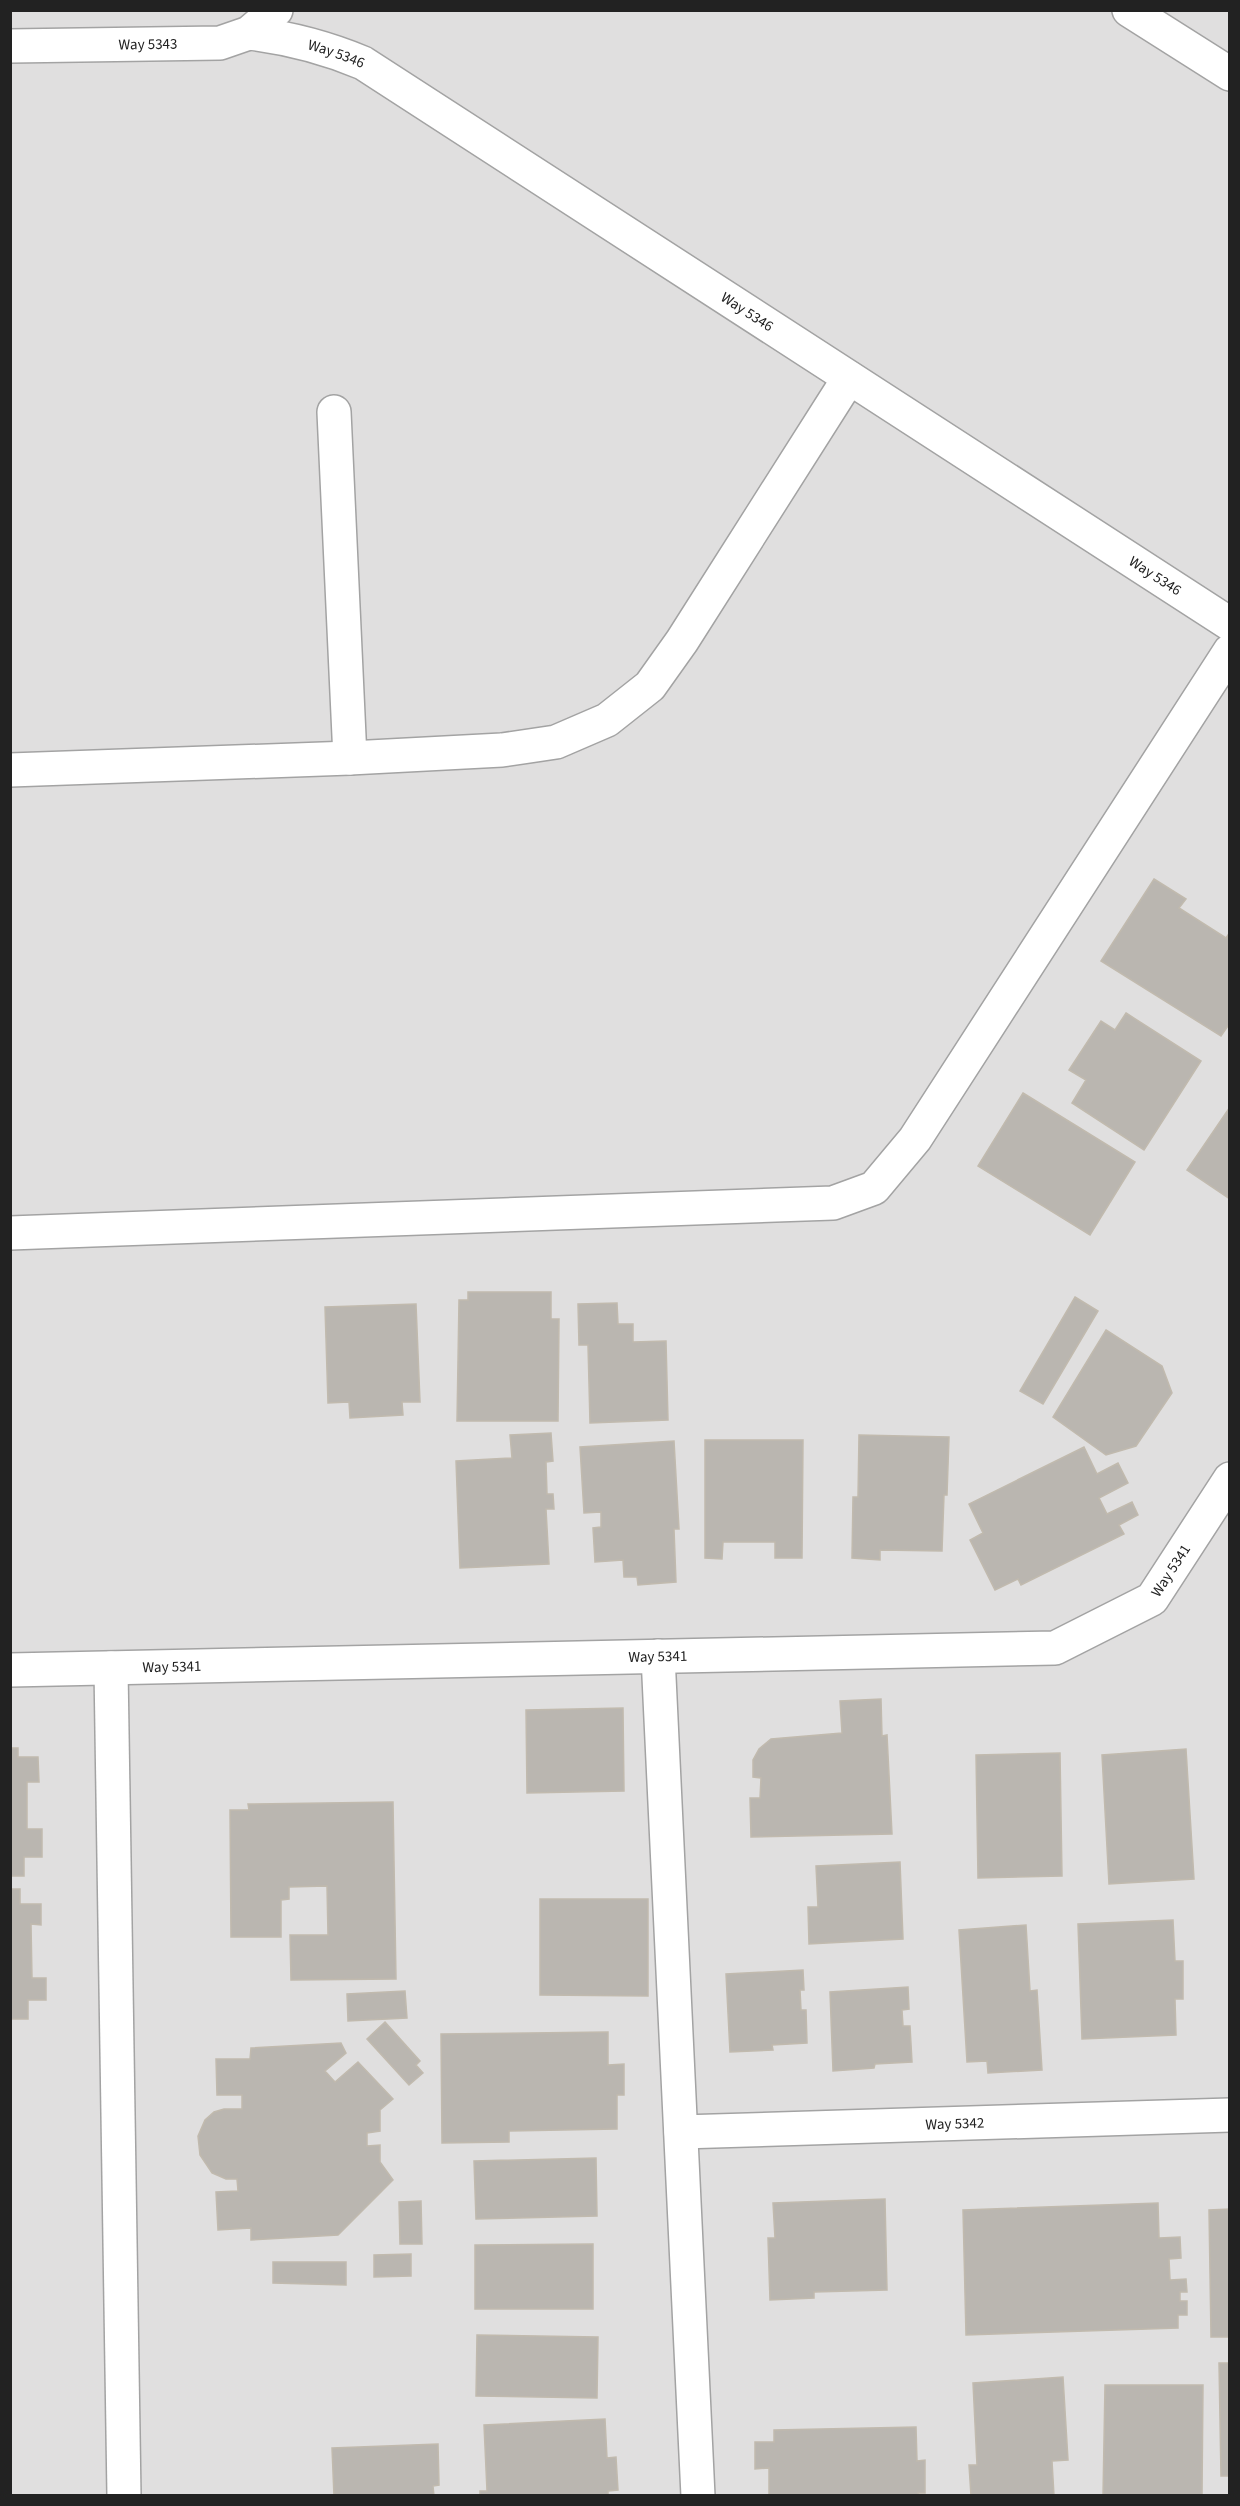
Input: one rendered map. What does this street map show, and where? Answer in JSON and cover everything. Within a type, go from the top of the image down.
[{"type":"street","name":"Way 5343","points":[[10,46],[220,43],[249,33],[276,10]]},
{"type":"street","points":[[1129,10],[1230,74]]},
{"type":"street","name":"Way 5346","points":[[249,33],[289,38],[317,45],[363,63],[1230,624]]},
{"type":"street","points":[[10,770],[350,758],[502,750],[556,742],[607,720],[650,686],[682,641],[849,378]]},
{"type":"street","points":[[333,412],[350,758]]},
{"type":"street","points":[[10,1233],[833,1203],[874,1188],[915,1138],[1230,651]]},
{"type":"street","name":"Way 5341","points":[[10,1670],[1055,1648],[1152,1599],[1230,1479]]},
{"type":"street","points":[[658,1656],[698,2496]]},
{"type":"street","points":[[111,1668],[124,2496]]},
{"type":"street","name":"Way 5342","points":[[681,2132],[1230,2115]]},
{"type":"shaded area","points":[[11,11],[1229,11],[1229,2495],[11,2495]]},
{"type":"building","points":[[1154,879],[1186,899],[1179,908],[1226,938],[1230,932],[1230,1023],[1221,1036],[1101,961]]},
{"type":"building","points":[[1126,1013],[1201,1061],[1144,1150],[1072,1103],[1086,1080],[1069,1070],[1101,1021],[1115,1030]]},
{"type":"building","points":[[1023,1093],[1135,1162],[1090,1235],[978,1166]]},
{"type":"building","points":[[1230,1107],[1230,1199],[1187,1170]]},
{"type":"building","points":[[468,1292],[551,1292],[551,1319],[559,1319],[558,1421],[457,1421],[459,1300],[468,1300]]},
{"type":"building","points":[[1075,1297],[1098,1311],[1043,1404],[1020,1391]]},
{"type":"building","points":[[617,1303],[618,1324],[633,1324],[633,1342],[666,1341],[668,1420],[590,1423],[588,1345],[579,1345],[578,1304]]},
{"type":"building","points":[[416,1304],[420,1402],[402,1402],[403,1415],[350,1418],[349,1402],[328,1403],[325,1307]]},
{"type":"building","points":[[1106,1330],[1162,1366],[1172,1393],[1136,1446],[1106,1455],[1053,1417]]},
{"type":"building","points":[[551,1433],[553,1461],[546,1462],[547,1494],[553,1494],[554,1509],[546,1509],[549,1564],[460,1568],[456,1461],[512,1458],[510,1435]]},
{"type":"building","points":[[859,1435],[949,1437],[942,1551],[880,1550],[880,1560],[852,1558],[853,1497],[858,1497]]},
{"type":"building","points":[[705,1440],[803,1440],[802,1558],[775,1558],[775,1542],[723,1542],[722,1559],[705,1558]]},
{"type":"building","points":[[674,1441],[679,1529],[674,1529],[676,1582],[638,1585],[637,1577],[624,1577],[623,1560],[595,1562],[593,1528],[601,1527],[601,1512],[584,1513],[580,1447]]},
{"type":"building","points":[[1084,1447],[1097,1474],[1118,1463],[1128,1483],[1099,1498],[1107,1514],[1132,1502],[1138,1515],[1119,1525],[1124,1534],[1021,1585],[1018,1579],[995,1590],[970,1540],[983,1533],[969,1504]]},
{"type":"building","points":[[881,1699],[882,1736],[887,1735],[892,1834],[751,1837],[750,1798],[760,1798],[761,1778],[753,1777],[753,1760],[759,1749],[771,1739],[842,1733],[840,1701]]},
{"type":"building","points":[[623,1708],[624,1791],[527,1793],[526,1710]]},
{"type":"building","points":[[10,1748],[18,1748],[18,1757],[38,1757],[39,1782],[27,1782],[27,1829],[42,1829],[42,1857],[24,1857],[24,1876],[10,1876]]},
{"type":"building","points":[[1186,1749],[1194,1879],[1109,1884],[1102,1755]]},
{"type":"building","points":[[1060,1753],[1062,1876],[978,1878],[976,1755]]},
{"type":"building","points":[[393,1802],[396,1979],[291,1980],[290,1935],[328,1935],[327,1886],[289,1887],[289,1899],[281,1900],[281,1937],[231,1937],[230,1810],[249,1810],[248,1804]]},
{"type":"building","points":[[900,1862],[903,1939],[809,1944],[808,1907],[818,1907],[816,1866]]},
{"type":"building","points":[[10,1889],[20,1889],[20,1904],[41,1904],[41,1925],[31,1924],[32,1978],[46,1978],[46,2000],[28,2000],[28,2019],[10,2019]]},
{"type":"building","points":[[540,1899],[648,1899],[648,1996],[540,1995]]},
{"type":"building","points":[[1173,1920],[1175,1961],[1183,1961],[1183,1999],[1175,1999],[1176,2035],[1082,2039],[1078,1924]]},
{"type":"building","points":[[1026,1925],[1030,1991],[1037,1990],[1042,2070],[988,2073],[987,2061],[967,2062],[959,1930]]},
{"type":"building","points":[[803,1970],[804,1990],[800,1990],[801,2010],[806,2010],[807,2043],[772,2045],[773,2050],[730,2052],[726,1974]]},
{"type":"building","points":[[908,1987],[909,2009],[902,2010],[903,2026],[910,2026],[912,2062],[875,2064],[874,2068],[833,2071],[830,1992]]},
{"type":"building","points":[[405,1991],[407,2018],[348,2021],[347,1994]]},
{"type":"building","points":[[385,2022],[420,2061],[416,2065],[423,2073],[409,2085],[367,2039]]},
{"type":"building","points":[[608,2032],[608,2065],[624,2064],[624,2095],[617,2095],[617,2129],[509,2131],[509,2142],[442,2143],[441,2034]]},
{"type":"building","points":[[341,2043],[346,2053],[325,2071],[335,2082],[358,2062],[393,2099],[380,2110],[380,2131],[367,2133],[367,2146],[380,2145],[380,2162],[393,2180],[338,2235],[251,2240],[251,2228],[218,2230],[216,2192],[238,2191],[237,2179],[226,2179],[212,2173],[200,2155],[198,2136],[205,2120],[214,2112],[224,2109],[242,2109],[242,2095],[217,2095],[216,2059],[250,2059],[251,2048]]},
{"type":"building","points":[[596,2158],[597,2216],[476,2219],[474,2161]]},
{"type":"building","points":[[885,2199],[887,2290],[814,2292],[814,2298],[770,2300],[768,2238],[775,2238],[773,2203]]},
{"type":"building","points":[[421,2201],[422,2244],[400,2244],[399,2202]]},
{"type":"building","points":[[1158,2203],[1159,2238],[1180,2237],[1181,2258],[1169,2259],[1170,2280],[1186,2279],[1187,2292],[1180,2292],[1180,2301],[1187,2301],[1187,2315],[1178,2315],[1178,2328],[966,2335],[963,2210]]},
{"type":"building","points":[[1230,2209],[1230,2337],[1211,2337],[1209,2210]]},
{"type":"building","points":[[593,2244],[593,2309],[475,2309],[475,2245]]},
{"type":"building","points":[[411,2254],[411,2276],[374,2277],[374,2255]]},
{"type":"building","points":[[273,2262],[346,2262],[346,2285],[273,2283]]},
{"type":"building","points":[[477,2335],[598,2337],[597,2398],[476,2396]]},
{"type":"building","points":[[1219,2363],[1230,2363],[1230,2476],[1221,2476]]},
{"type":"building","points":[[1063,2377],[1068,2460],[1052,2461],[1054,2496],[971,2496],[969,2465],[977,2465],[973,2383]]},
{"type":"building","points":[[1105,2385],[1203,2385],[1202,2496],[1103,2496]]},
{"type":"building","points":[[605,2419],[607,2458],[616,2457],[618,2490],[608,2491],[608,2496],[480,2496],[480,2491],[487,2491],[484,2425]]},
{"type":"building","points":[[916,2427],[917,2461],[925,2460],[925,2493],[918,2493],[918,2496],[769,2496],[769,2468],[755,2469],[755,2442],[774,2442],[774,2430]]},
{"type":"building","points":[[438,2444],[439,2485],[433,2486],[434,2496],[334,2496],[332,2448]]}]
